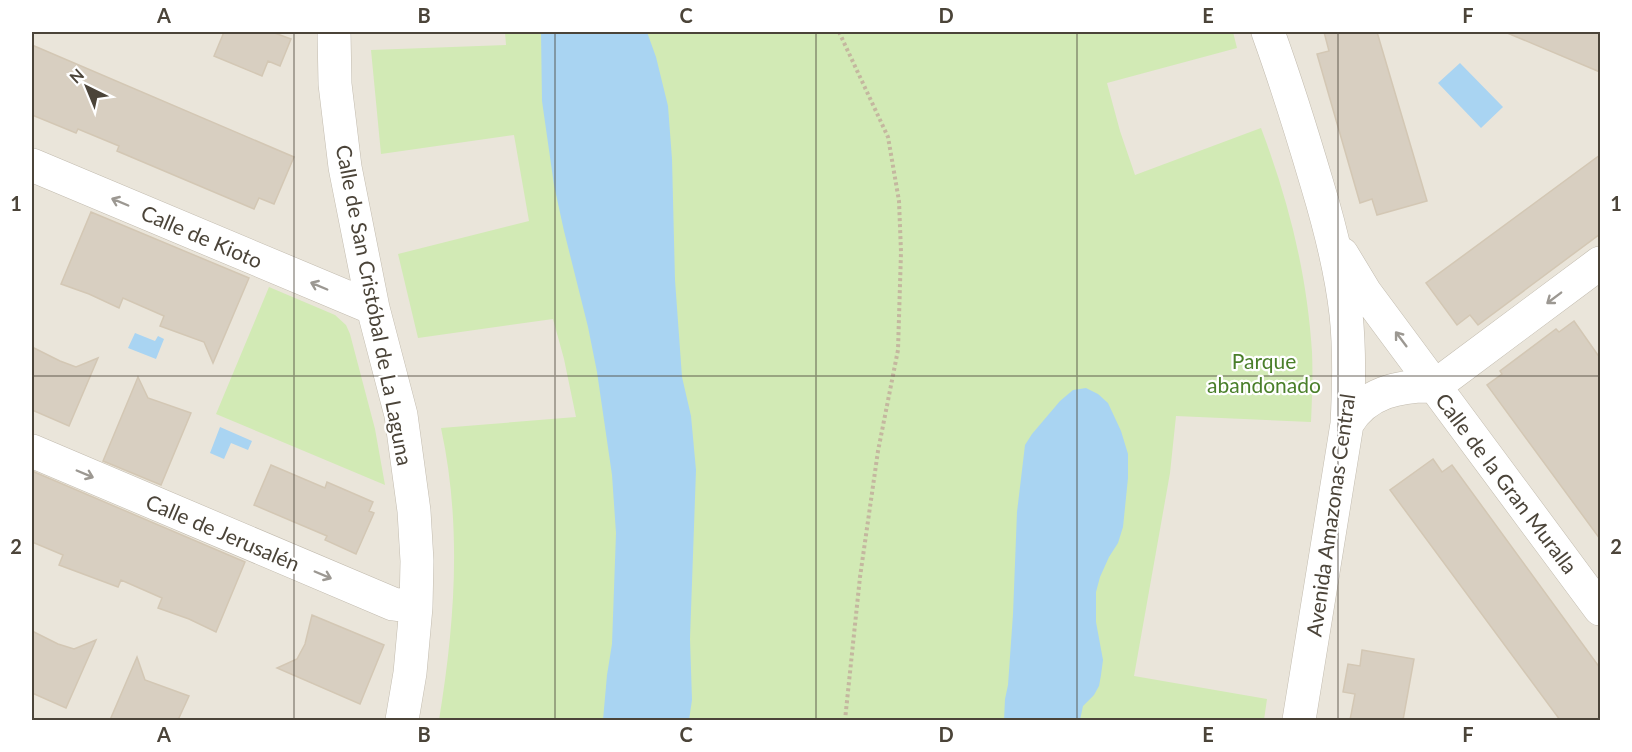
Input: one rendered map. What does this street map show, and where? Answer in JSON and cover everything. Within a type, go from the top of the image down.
[{"type":"street","name":"Calle de San Cristóbal de La Laguna","points":[[334,32],[335,84],[340,135],[373,308],[401,415],[414,511],[417,561],[416,607],[410,673],[402,720]]},
{"type":"street","name":"Avenida Amazonas Central","points":[[1268,32],[1300,125],[1333,239],[1346,314],[1350,384],[1347,424],[1299,720]]},
{"type":"street","name":"Calle de Kioto","points":[[32,165],[373,308]]},
{"type":"street","name":"Calle de la Gran Muralla","points":[[1333,239],[1365,292],[1600,609]]},
{"type":"street","points":[[1347,424],[1353,413],[1362,405],[1389,391],[1417,386],[1435,386],[1600,263]]},
{"type":"street","name":"Calle de Jerusalén","points":[[32,452],[393,604],[416,607]]},
{"type":"path","points":[[839,32],[888,137],[899,201],[901,252],[898,350],[878,451],[863,554],[845,720]]},
{"type":"shaded area","points":[[32,32],[1600,32],[1600,720],[32,720]]},
{"type":"green space","name":"Parque abandonado","points":[[505,32],[1233,32],[1237,48],[1107,83],[1135,175],[1261,128],[1280,183],[1295,238],[1310,323],[1311,422],[1176,416],[1170,473],[1134,676],[1267,699],[1264,720],[439,720],[449,647],[454,574],[452,501],[441,428],[576,417],[553,319],[418,338],[398,254],[529,221],[514,135],[381,154],[371,50],[506,45]]},
{"type":"green space","points":[[269,287],[335,315],[346,325],[375,429],[385,485],[216,414]]},
{"type":"water","points":[[541,32],[647,32],[656,57],[668,106],[672,159],[675,280],[682,377],[691,416],[696,470],[690,639],[692,700],[689,720],[603,720],[612,644],[616,533],[612,475],[588,327],[554,185],[542,101]]},
{"type":"water","points":[[1460,63],[1503,107],[1481,128],[1438,83]]},
{"type":"water","points":[[135,333],[155,341],[158,336],[164,339],[156,359],[128,348]]},
{"type":"water","points":[[1086,388],[1098,394],[1108,403],[1121,431],[1128,454],[1123,527],[1118,543],[1100,577],[1096,592],[1096,622],[1103,660],[1099,686],[1083,706],[1080,720],[1004,720],[1013,614],[1017,512],[1025,445],[1060,401],[1073,390]]},
{"type":"water","points":[[220,427],[252,441],[248,450],[231,443],[224,459],[210,453]]},
{"type":"building","points":[[224,32],[272,32],[291,39],[280,66],[268,61],[262,76],[214,56]]},
{"type":"building","points":[[1324,32],[1377,32],[1427,201],[1377,215],[1372,199],[1360,203],[1317,54],[1329,51]]},
{"type":"building","points":[[1505,32],[1600,32],[1600,72]]},
{"type":"building","points":[[32,45],[294,157],[274,204],[259,198],[254,209],[117,151],[119,146],[78,129],[76,133],[32,115]]},
{"type":"building","points":[[1600,155],[1600,234],[1478,325],[1470,315],[1457,325],[1426,283]]},
{"type":"building","points":[[91,212],[249,278],[213,363],[204,342],[160,326],[164,316],[123,298],[119,308],[61,284]]},
{"type":"building","points":[[1574,321],[1600,358],[1600,539],[1487,385],[1502,374],[1500,371],[1556,329],[1559,332]]},
{"type":"building","points":[[32,347],[76,367],[98,358],[69,426],[32,410]]},
{"type":"building","points":[[138,377],[148,398],[191,413],[161,485],[103,461]]},
{"type":"building","points":[[1433,459],[1442,472],[1452,465],[1600,668],[1600,720],[1560,720],[1390,490]]},
{"type":"building","points":[[271,465],[325,488],[327,482],[373,502],[369,511],[374,513],[356,554],[325,540],[327,536],[254,505]]},
{"type":"building","points":[[32,471],[245,562],[216,632],[158,608],[162,598],[121,580],[118,587],[59,565],[63,555],[32,542]]},
{"type":"building","points":[[312,615],[384,645],[360,704],[277,668],[297,659],[305,644]]},
{"type":"building","points":[[32,631],[74,649],[96,640],[66,708],[32,693]]},
{"type":"building","points":[[1362,650],[1414,659],[1403,720],[1350,720],[1355,694],[1343,692],[1348,664],[1360,666]]},
{"type":"building","points":[[137,657],[145,680],[189,696],[178,720],[110,720]]}]
